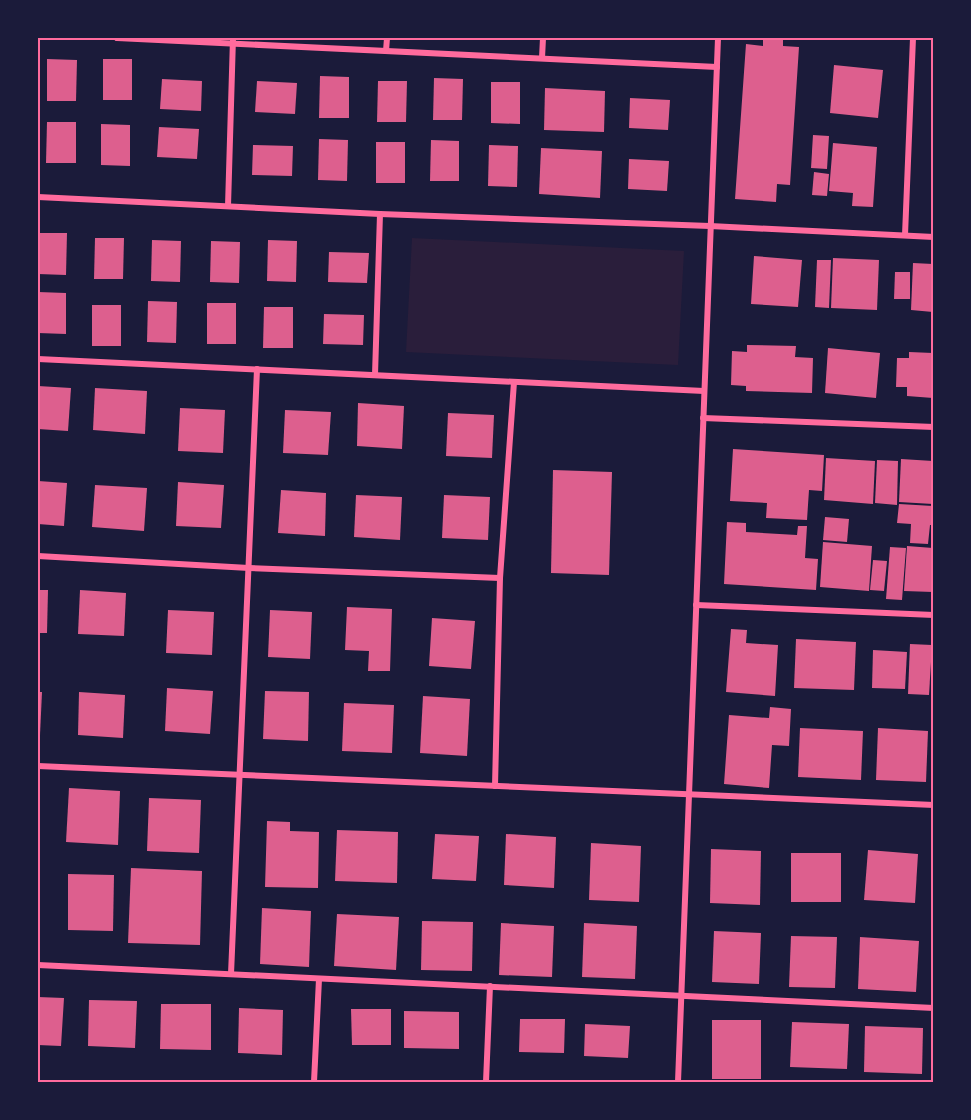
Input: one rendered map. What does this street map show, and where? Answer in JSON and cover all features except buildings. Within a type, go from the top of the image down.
[{"type":"street","points":[[117,38],[233,40],[386,51],[717,67]]},
{"type":"street","points":[[386,51],[387,38]]},
{"type":"street","points":[[542,58],[543,38]]},
{"type":"street","points":[[678,1083],[718,38]]},
{"type":"street","points":[[906,236],[913,38]]},
{"type":"street","points":[[228,206],[233,40]]},
{"type":"street","points":[[38,197],[380,214],[710,225],[933,237]]},
{"type":"street","points":[[375,375],[380,214]]},
{"type":"street","points":[[38,359],[704,391]]},
{"type":"street","points":[[231,974],[257,369]]},
{"type":"street","points":[[495,786],[500,578],[514,382]]},
{"type":"street","points":[[703,418],[933,428]]},
{"type":"street","points":[[38,556],[249,568],[500,578]]},
{"type":"street","points":[[696,605],[933,615]]},
{"type":"street","points":[[38,766],[933,806]]},
{"type":"street","points":[[38,966],[933,1008]]},
{"type":"street","points":[[314,1083],[319,978]]},
{"type":"street","points":[[486,1083],[490,987]]},
{"type":"shaded area","points":[[412,238],[684,251],[678,365],[406,352]]}]
